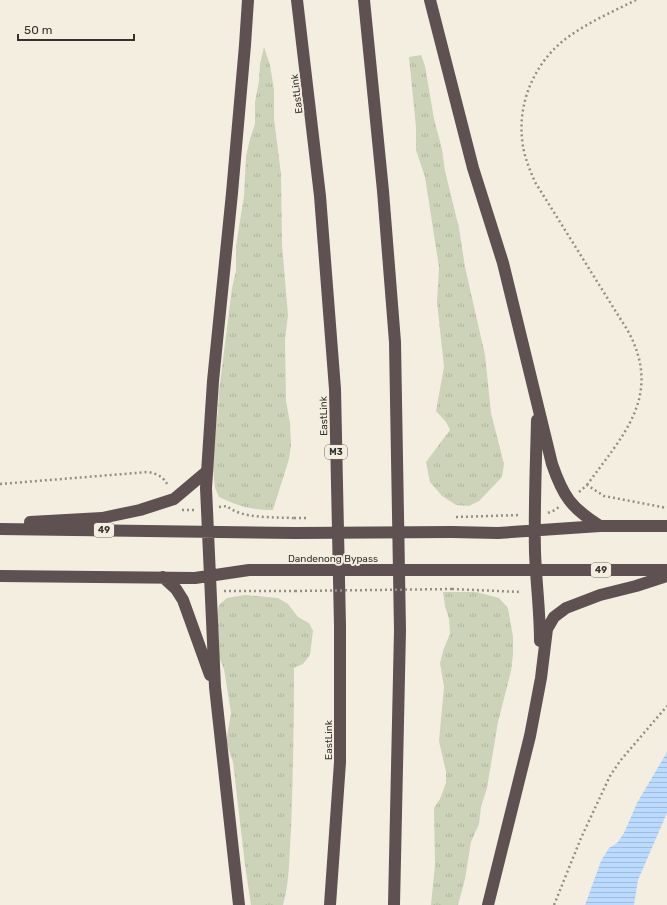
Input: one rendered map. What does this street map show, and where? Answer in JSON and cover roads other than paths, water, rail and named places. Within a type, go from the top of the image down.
[{"type":"highway","points":[[239,905],[215,687],[207,532],[206,472],[213,382],[242,86],[248,0]]},
{"type":"highway","name":"EastLink","points":[[297,0],[320,196],[335,388],[340,612],[340,762],[330,905]]},
{"type":"highway","points":[[364,0],[383,191],[394,342],[400,630],[394,905]]},
{"type":"highway","points":[[430,0],[473,168],[503,263],[552,464],[561,487],[571,503],[580,513],[600,526]]},
{"type":"highway","points":[[537,404],[535,530],[536,570],[540,609],[537,698]]},
{"type":"highway","points":[[0,524],[102,518],[133,512],[174,499],[206,472]]},
{"type":"highway","name":"49","points":[[0,529],[295,533],[498,533],[600,526],[667,526]]},
{"type":"highway","name":"Dandenong Bypass","points":[[0,576],[195,578],[249,570],[667,570]]},
{"type":"highway","points":[[488,905],[530,736],[542,678],[547,629],[554,617],[566,608],[582,601],[667,576]]},
{"type":"highway","points":[[163,577],[176,589],[182,600],[215,687]]},
{"type":"water","points":[[667,752],[667,813],[638,880],[634,905],[585,905],[601,861],[609,848],[617,843],[624,833],[637,803]]}]
